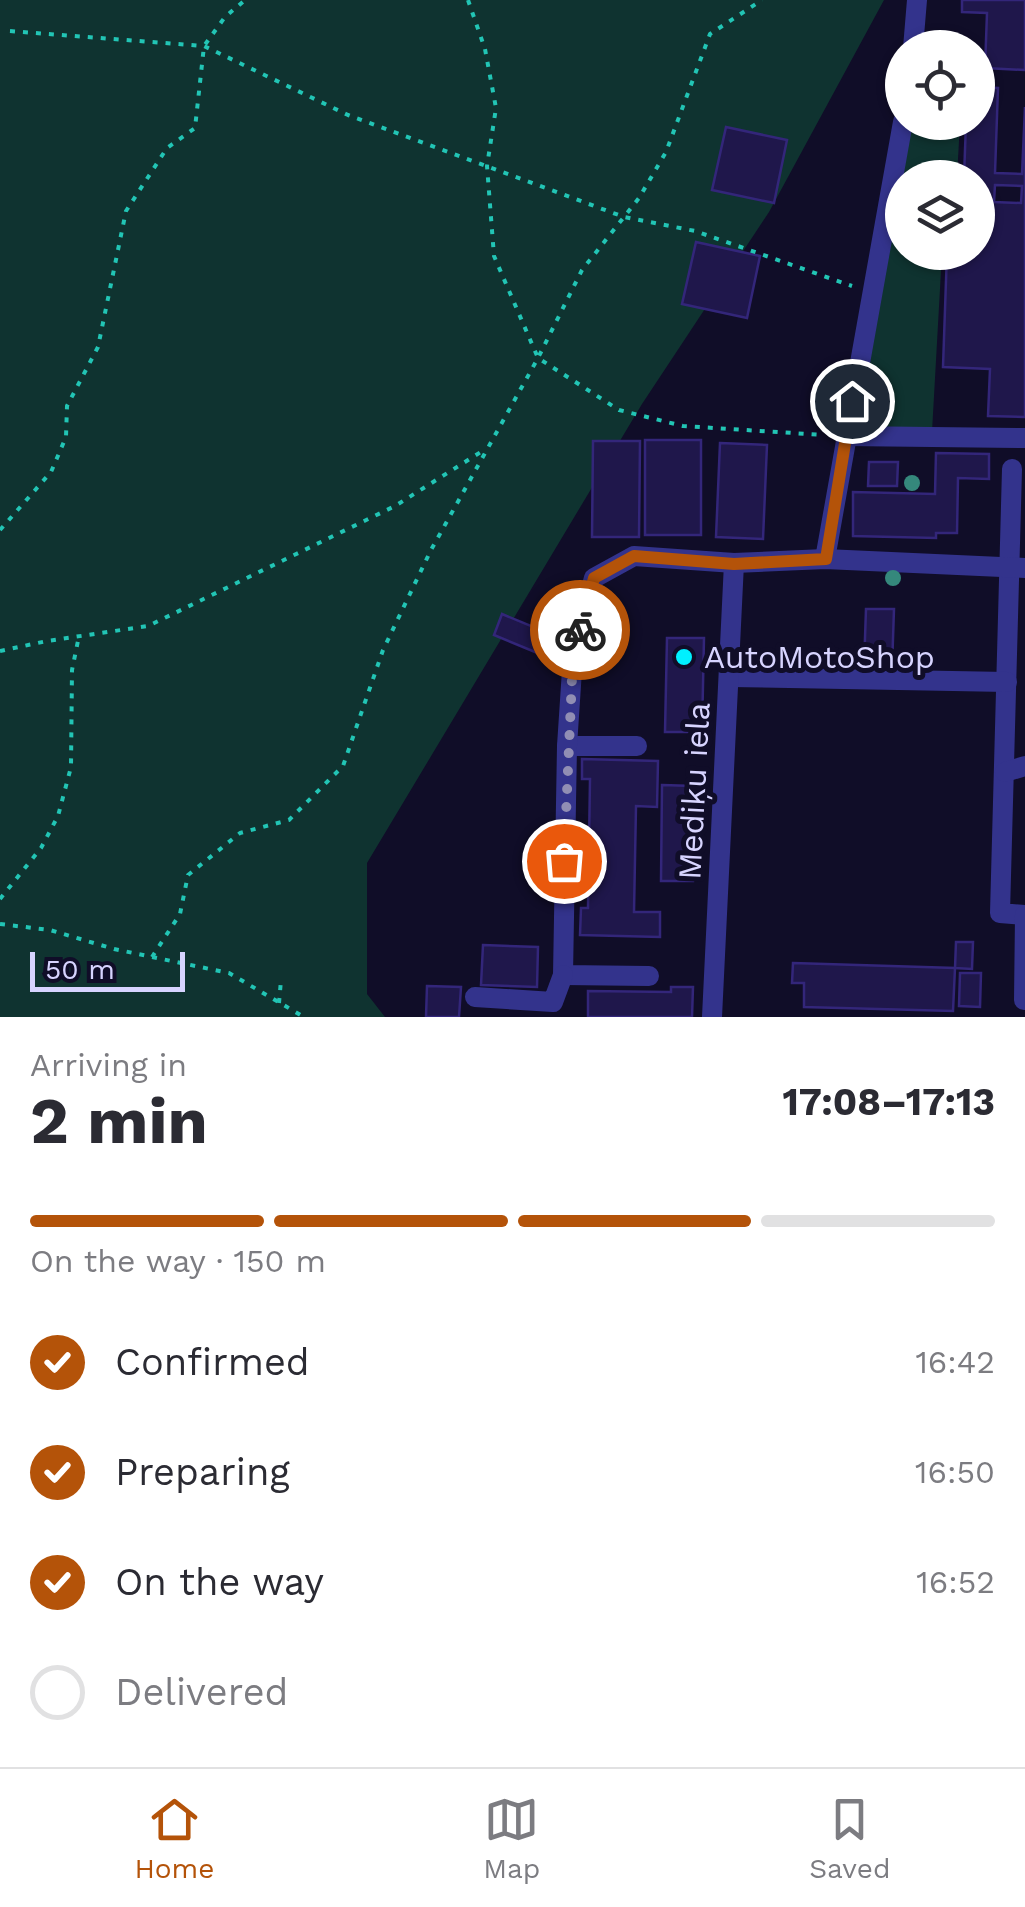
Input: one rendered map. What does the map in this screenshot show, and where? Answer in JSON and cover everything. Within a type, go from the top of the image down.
[{"type":"street","points":[[914,30],[917,0]]},
{"type":"street","points":[[826,559],[900,140]]},
{"type":"street","points":[[845,436],[1025,438]]},
{"type":"street","points":[[1012,468],[1017,568],[1007,682],[1015,769],[1000,913],[1025,915],[1024,1000]]},
{"type":"street","points":[[475,997],[553,1002],[563,975],[567,746],[573,655],[594,578],[634,556],[734,564],[826,559],[1017,568]]},
{"type":"street","name":"Mediķu iela","points":[[712,1017],[734,564]]},
{"type":"street","points":[[548,646],[573,655]]},
{"type":"street","points":[[730,677],[1007,682]]},
{"type":"street","points":[[567,746],[638,746]]},
{"type":"street","points":[[563,975],[650,976]]},
{"type":"path","points":[[0,530],[51,472],[59,455],[66,437],[67,406],[98,347],[126,211],[167,148],[196,128],[204,46],[225,17],[245,0]]},
{"type":"path","points":[[468,0],[485,49],[496,108],[487,166],[494,256],[538,358],[619,410],[682,426],[845,436]]},
{"type":"path","points":[[152,958],[180,914],[188,875],[240,832],[289,820],[342,766],[383,650],[432,550],[582,270],[639,198],[666,152],[710,34],[762,0]]},
{"type":"path","points":[[10,32],[204,46],[348,115],[624,217],[695,232],[875,295]]},
{"type":"path","points":[[0,652],[148,626],[394,506],[488,448]]},
{"type":"path","points":[[0,899],[41,848],[58,816],[71,767],[72,670],[79,636]]},
{"type":"path","points":[[0,924],[50,930],[152,958],[229,973],[304,1017]]},
{"type":"path","points":[[279,1003],[282,980]]},
{"type":"green space","points":[[0,0],[884,0],[769,212],[642,404],[367,863],[367,994],[385,1017],[0,1017]]},
{"type":"green space","points":[[909,140],[959,140],[958,160],[905,160]]},
{"type":"green space","points":[[885,267],[941,270],[932,432],[870,432],[856,422]]},
{"type":"building","points":[[962,0],[1025,0],[1025,70],[995,68],[995,30],[986,30],[987,13],[962,12]]},
{"type":"building","points":[[995,88],[998,88],[995,173],[995,160],[965,160],[965,140],[995,140]]},
{"type":"building","points":[[1025,107],[1025,417],[988,416],[990,369],[943,367],[946,270],[995,270],[995,202],[1021,203],[1022,186],[995,185],[995,173],[1022,174]]},
{"type":"building","points":[[726,127],[787,140],[774,203],[712,190]]},
{"type":"building","points":[[696,242],[760,256],[747,318],[682,304]]},
{"type":"building","points":[[645,440],[701,440],[701,535],[645,535]]},
{"type":"building","points":[[593,441],[640,441],[639,537],[592,537]]},
{"type":"building","points":[[720,443],[767,445],[763,539],[716,537]]},
{"type":"building","points":[[936,453],[989,454],[989,479],[958,478],[957,533],[936,533],[936,538],[853,536],[853,492],[935,494]]},
{"type":"building","points":[[869,462],[898,462],[897,486],[868,486]]},
{"type":"building","points":[[866,609],[894,609],[892,668],[864,667]]},
{"type":"building","points":[[502,614],[548,633],[540,654],[494,635]]},
{"type":"building","points":[[667,638],[704,638],[702,732],[665,732]]},
{"type":"building","points":[[582,759],[658,761],[657,807],[636,806],[634,912],[660,912],[660,937],[580,935],[581,908],[588,908],[590,779],[582,779]]},
{"type":"building","points":[[662,785],[694,786],[693,881],[661,881]]},
{"type":"building","points":[[956,942],[973,942],[972,969],[955,968]]},
{"type":"building","points":[[483,945],[538,947],[537,987],[481,985]]},
{"type":"building","points":[[793,963],[955,968],[953,1011],[804,1007],[804,983],[792,983]]},
{"type":"building","points":[[960,973],[981,973],[980,1007],[959,1006]]},
{"type":"building","points":[[427,986],[461,987],[459,1017],[426,1017]]},
{"type":"building","points":[[671,987],[693,987],[692,1017],[588,1017],[588,991],[671,992]]},
{"type":"way so far","points":[[564,861],[573,655],[580,630]]},
{"type":"place","name":"AutoMotoShop","points":[[684,657]]},
{"type":"route","points":[[580,630],[594,578],[634,556],[734,564],[826,559],[852,401]]}]
